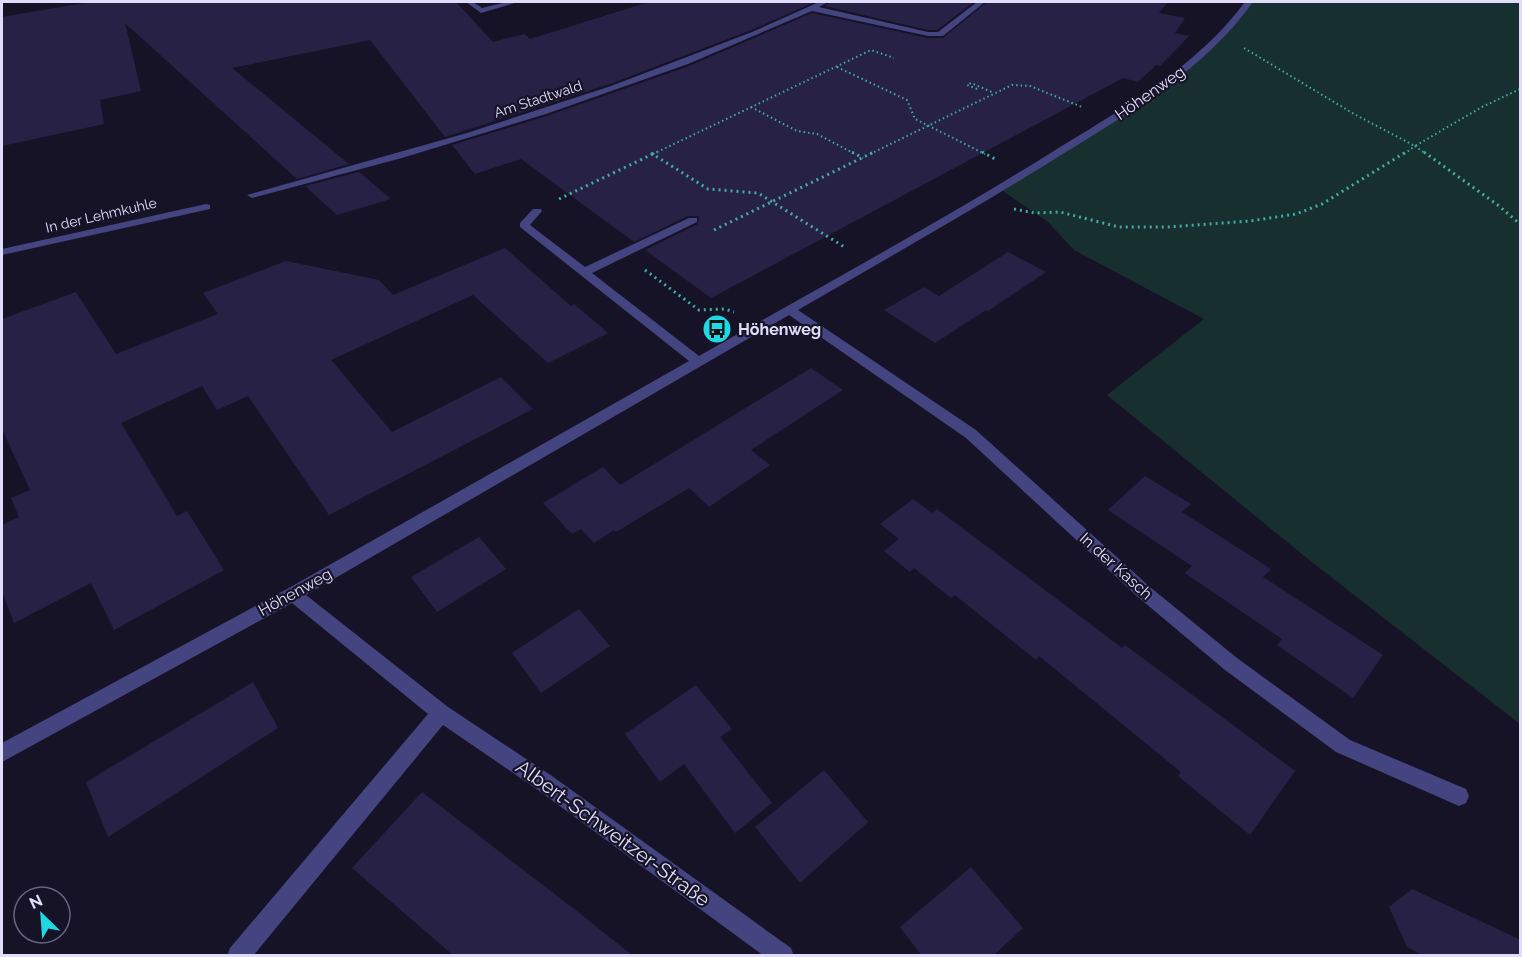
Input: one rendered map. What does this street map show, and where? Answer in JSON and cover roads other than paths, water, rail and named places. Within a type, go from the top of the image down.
[{"type":"street","points":[[469,2],[481,11],[514,2]]},
{"type":"street","name":"Am Stadtwald","points":[[252,195],[530,117],[692,60],[824,2]]},
{"type":"street","points":[[811,8],[940,34],[981,2]]},
{"type":"street","name":"Höhenweg","points":[[2,753],[293,594],[986,197],[1113,120],[1194,62],[1236,21],[1249,2]]},
{"type":"street","name":"In der Lehmkuhle","points":[[2,252],[206,207]]},
{"type":"street","points":[[537,211],[524,225],[698,362]]},
{"type":"street","points":[[584,272],[693,220]]},
{"type":"street","name":"In der Kasch","points":[[790,310],[971,434],[1144,592],[1231,664],[1343,746],[1459,796]]},
{"type":"street","name":"Albert-Schweitzer-Straße","points":[[293,594],[441,713],[545,783],[783,956]]},
{"type":"street","points":[[238,956],[441,713]]},
{"type":"place","name":"Höhenweg","points":[[717,329]]}]
